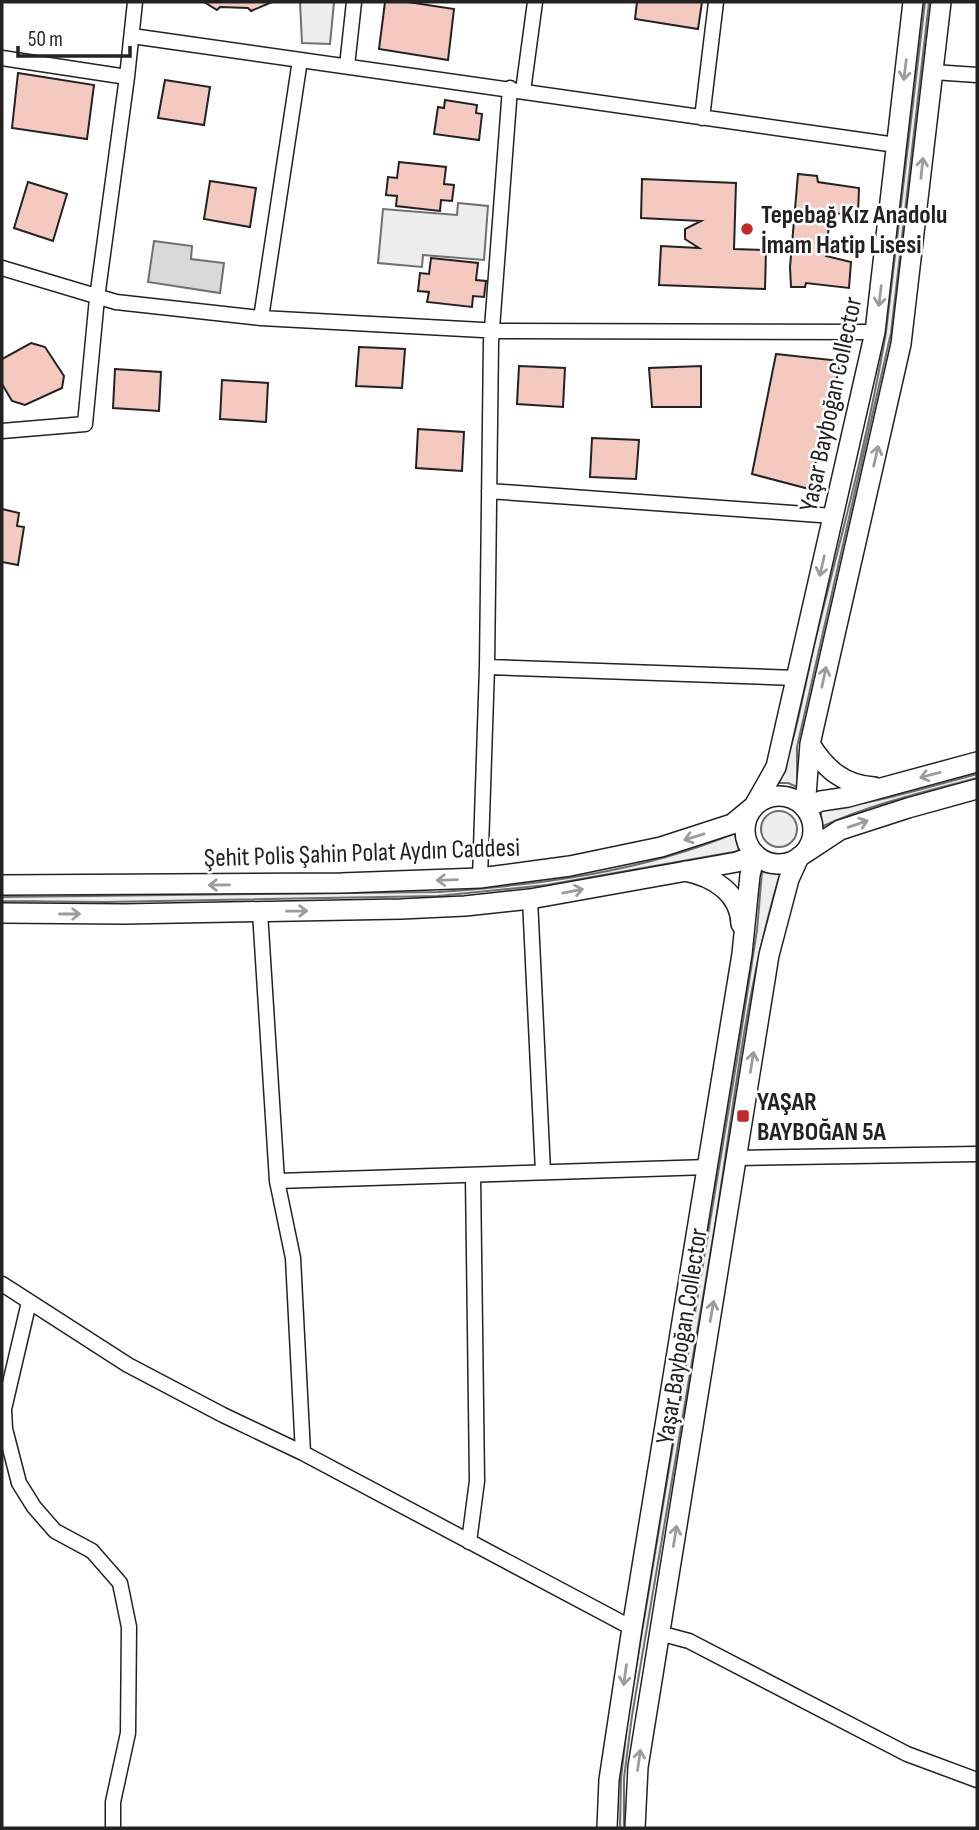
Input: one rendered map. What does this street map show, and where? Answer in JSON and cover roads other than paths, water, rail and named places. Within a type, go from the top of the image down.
[{"type":"street","points":[[2,431],[85,424],[97,298],[135,2]]},
{"type":"street","points":[[347,66],[354,2]]},
{"type":"street","points":[[480,878],[487,667],[492,331],[517,89],[535,2]]},
{"type":"street","points":[[702,118],[716,2]]},
{"type":"street","name":"Yaşar Bayboğan Collector","points":[[754,806],[776,767],[875,332],[913,2]]},
{"type":"street","name":"Yaşar Bayboğan Collector","points":[[805,808],[810,744],[901,344],[941,2]]},
{"type":"street","points":[[132,36],[896,145]]},
{"type":"street","points":[[2,58],[127,76]]},
{"type":"street","points":[[261,318],[300,60]]},
{"type":"street","points":[[933,72],[977,75]]},
{"type":"street","points":[[2,268],[97,298],[261,318],[492,331],[875,332]]},
{"type":"street","points":[[489,491],[833,516]]},
{"type":"street","points":[[487,667],[796,678]]},
{"type":"street","points":[[810,744],[826,767],[847,782],[882,788]]},
{"type":"street","points":[[805,808],[821,801],[848,797],[977,762]]},
{"type":"street","points":[[799,858],[812,838],[813,827],[805,808],[784,796],[773,797],[754,806],[745,825],[745,836],[755,855],[777,864],[789,863],[799,858],[840,830],[977,789]]},
{"type":"street","name":"Şehit Polis Şahin Polat Aydın Caddesi","points":[[2,885],[341,883],[480,878],[570,866],[661,847],[732,824],[754,806]]},
{"type":"street","name":"Yaşar Bayboğan Collector","points":[[607,1828],[610,1780],[632,1628],[742,954],[750,875],[755,855]]},
{"type":"street","name":"Şehit Polis Şahin Polat Aydın Caddesi","points":[[2,913],[414,909],[530,899],[737,862],[755,855]]},
{"type":"street","name":"Yaşar Bayboğan Collector","points":[[635,1828],[638,1767],[769,955],[789,879],[799,858]]},
{"type":"street","points":[[681,870],[702,875],[728,890],[741,911],[742,954]]},
{"type":"street","points":[[530,899],[543,1172]]},
{"type":"street","points":[[260,912],[277,1181],[293,1258],[303,1453]]},
{"type":"street","points":[[736,1158],[977,1154]]},
{"type":"street","points":[[277,1181],[708,1167]]},
{"type":"street","points":[[469,1542],[477,1481],[473,1176]]},
{"type":"street","points":[[2,1284],[128,1365],[303,1453],[632,1628]]},
{"type":"street","points":[[29,1302],[4,1409],[5,1429],[19,1483],[34,1507],[55,1531],[92,1551],[120,1583],[129,1627],[128,1733],[113,1802],[113,1828]]},
{"type":"street","points":[[659,1633],[689,1641],[907,1754],[977,1780]]},
{"type":"place","name":"Tepebağ Kız Anadolu İmam Hatip Lisesi","points":[[747,229]]},
{"type":"place","name":"YAŞAR BAYBOĞAN 5A","points":[[743,1116]]}]
